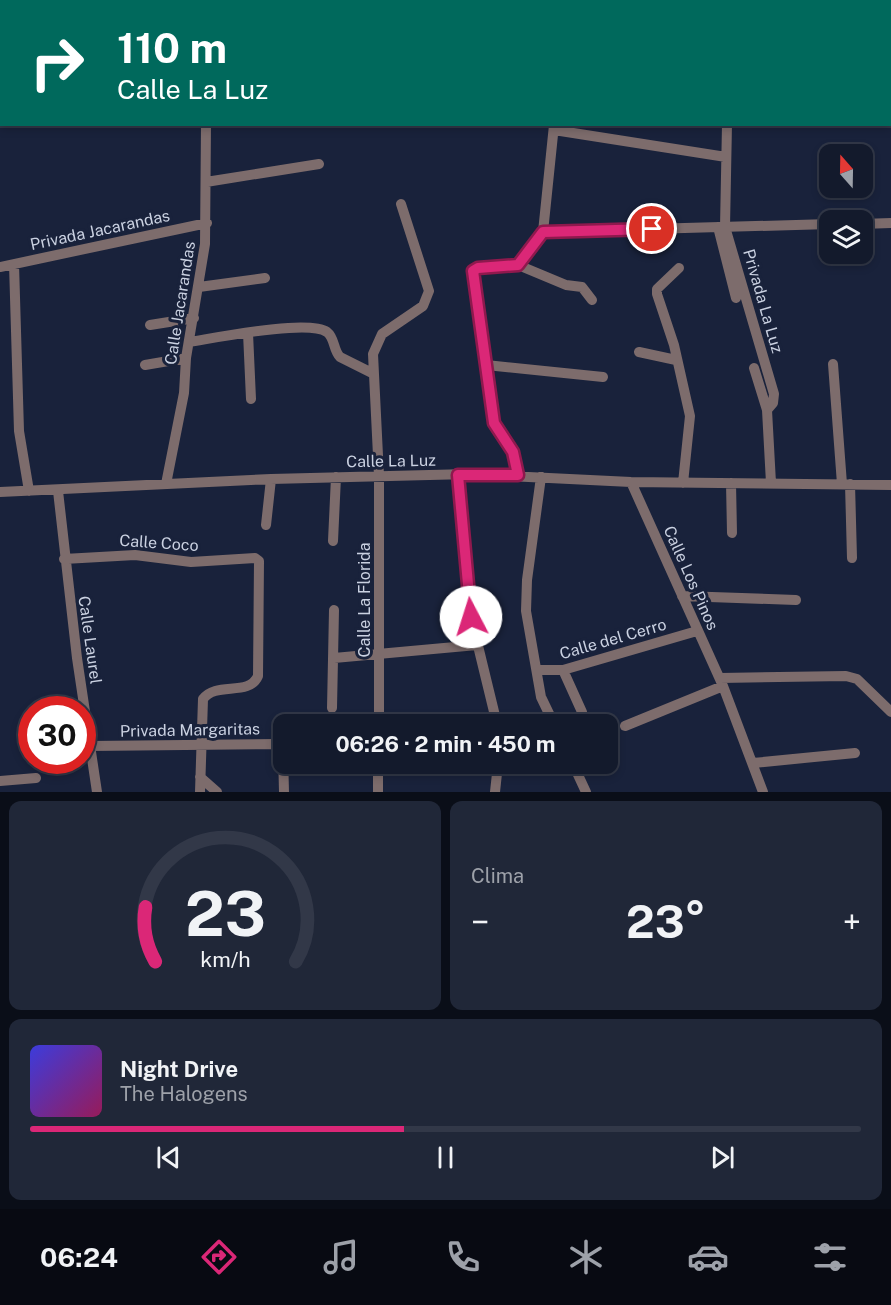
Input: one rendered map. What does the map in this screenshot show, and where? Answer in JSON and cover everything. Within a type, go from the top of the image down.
[{"type":"street","name":"Calle Jacarandas","points":[[166,484],[184,393],[186,358],[199,287],[207,223],[206,126]]},
{"type":"street","name":"Privada La Luz","points":[[727,126],[722,227],[774,394],[773,403],[767,410],[771,483]]},
{"type":"street","points":[[518,265],[543,232],[554,127],[726,157]]},
{"type":"street","points":[[206,182],[319,164]]},
{"type":"street","name":"Calle La Florida","points":[[379,714],[379,476],[373,354],[382,334],[423,306],[428,299],[429,291],[401,204]]},
{"type":"street","name":"Privada Jacarandas","points":[[0,267],[207,223]]},
{"type":"street","points":[[873,224],[891,223]]},
{"type":"street","points":[[543,232],[819,225]]},
{"type":"street","points":[[722,227],[736,298]]},
{"type":"street","points":[[14,264],[19,431],[29,491]]},
{"type":"street","points":[[518,475],[513,452],[494,423],[472,273],[478,268],[518,265],[566,285],[582,287],[592,300]]},
{"type":"street","points":[[679,268],[657,289],[660,308],[690,416],[682,483]]},
{"type":"street","points":[[199,287],[265,278]]},
{"type":"street","points":[[150,325],[194,318]]},
{"type":"street","points":[[189,342],[286,328],[321,330],[330,335],[339,357],[374,374]]},
{"type":"street","points":[[248,333],[251,399]]},
{"type":"street","points":[[639,352],[676,360]]},
{"type":"street","points":[[145,365],[186,358]]},
{"type":"street","points":[[833,364],[852,558]]},
{"type":"street","points":[[486,365],[603,377]]},
{"type":"street","points":[[754,368],[767,410]]},
{"type":"street","points":[[463,475],[471,617],[494,714]]},
{"type":"street","name":"Calle La Luz","points":[[0,492],[271,479],[463,475],[518,475],[631,482],[891,485]]},
{"type":"street","points":[[333,542],[336,477]]},
{"type":"street","points":[[541,477],[527,580],[526,611],[528,633],[541,697],[549,714]]},
{"type":"street","points":[[266,525],[271,479]]},
{"type":"street","name":"Calle Los Pinos","points":[[631,482],[722,682],[763,792]]},
{"type":"street","points":[[731,483],[732,533]]},
{"type":"street","name":"Calle Laurel","points":[[58,491],[64,559],[83,696]]},
{"type":"street","name":"Calle Coco","points":[[64,559],[135,555],[191,562],[252,557],[257,559],[259,565],[259,668],[254,683],[211,691],[203,699],[202,746]]},
{"type":"street","points":[[682,596],[796,600]]},
{"type":"street","points":[[332,708],[334,610]]},
{"type":"street","name":"Calle del Cerro","points":[[537,670],[562,670],[697,631]]},
{"type":"street","points":[[334,657],[477,645]]},
{"type":"street","points":[[562,670],[582,712]]},
{"type":"street","points":[[626,726],[722,682],[846,676],[857,679],[891,712]]},
{"type":"street","name":"Privada Margaritas","points":[[96,746],[273,744]]},
{"type":"street","points":[[200,792],[202,746]]},
{"type":"street","points":[[753,763],[855,753]]},
{"type":"street","name":"Calle Laurel","points":[[94,774],[97,792]]},
{"type":"street","name":"Privada Margaritas","points":[[284,774],[284,792]]},
{"type":"street","points":[[377,774],[378,792]]},
{"type":"street","points":[[495,792],[497,774]]},
{"type":"street","points":[[578,774],[586,792]]},
{"type":"street","points":[[201,777],[217,792]]},
{"type":"street","points":[[0,781],[36,778]]},
{"type":"street","points":[[13,779],[15,792]]},
{"type":"route","points":[[471,617],[458,475],[518,475],[513,452],[494,423],[472,277],[473,271],[478,268],[518,265],[543,232],[652,229]]}]
